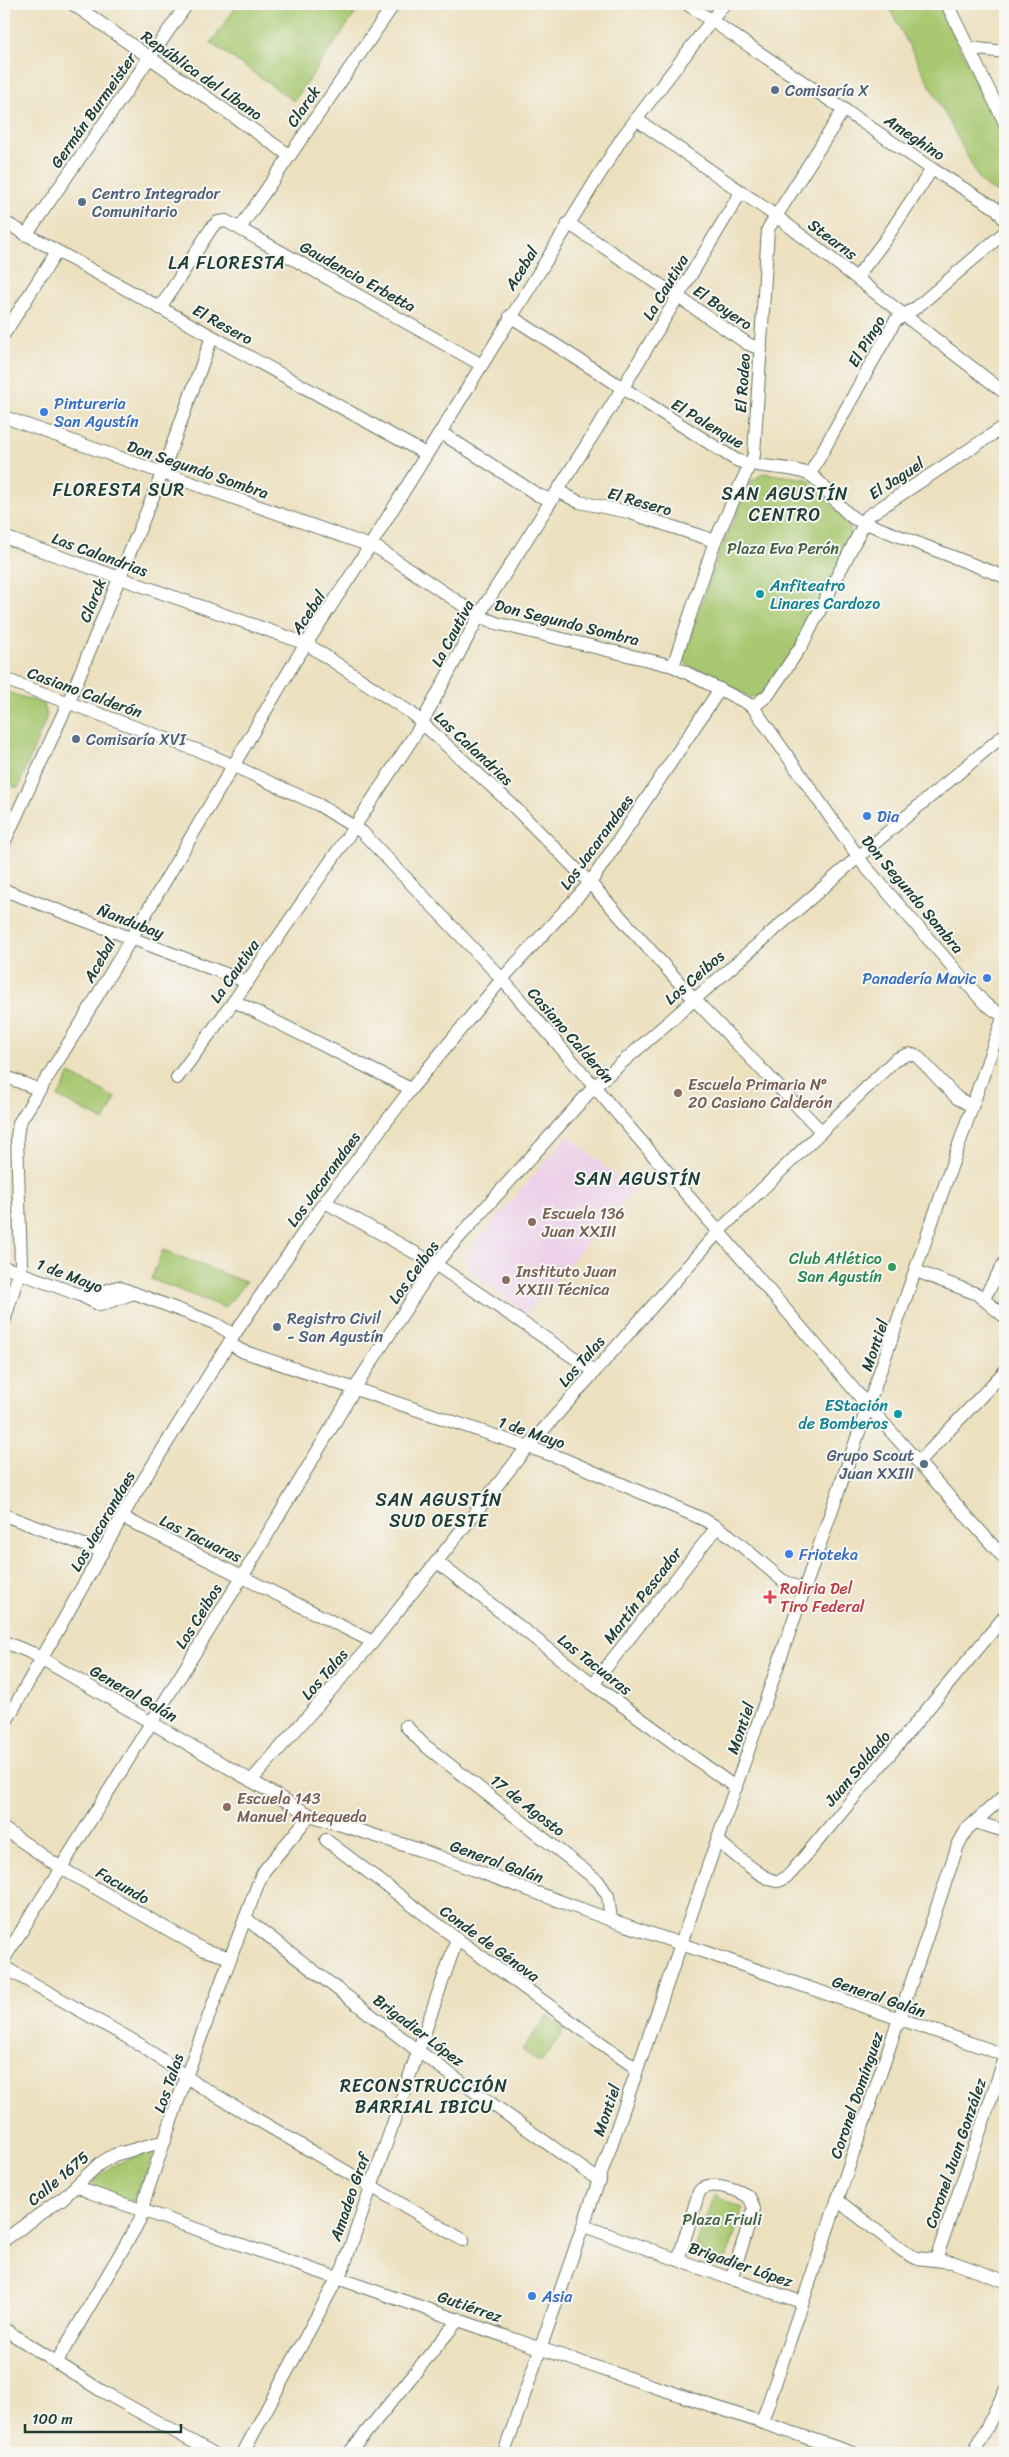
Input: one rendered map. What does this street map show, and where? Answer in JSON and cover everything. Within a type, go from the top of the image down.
[{"type":"street","name":"República del Líbano","points":[[73,4],[289,155]]},
{"type":"street","name":"Germán Burmeister","points":[[26,235],[187,4]]},
{"type":"street","name":"Clarck","points":[[240,228],[394,4]]},
{"type":"street","name":"Ameghino","points":[[687,4],[932,170],[1004,216]]},
{"type":"street","name":"Acebal","points":[[4,1322],[20,1274],[17,1130],[21,1118],[40,1090],[307,644],[370,546],[568,223],[636,119],[724,4]]},
{"type":"street","points":[[947,4],[1005,123]]},
{"type":"street","points":[[969,48],[1005,52]]},
{"type":"street","name":"El Rodeo","points":[[673,666],[715,541],[754,455],[768,229],[844,109]]},
{"type":"street","name":"Stearns","points":[[636,119],[776,216],[1005,393]]},
{"type":"street","points":[[856,277],[885,240],[932,170]]},
{"type":"street","name":"La Cautiva","points":[[177,1078],[234,1001],[355,826],[423,722],[479,616],[622,389],[741,192]]},
{"type":"street","name":"Gaudencio Erbetta","points":[[160,308],[212,227],[218,222],[226,221],[480,364]]},
{"type":"street","name":"El Resero","points":[[4,222],[426,454]]},
{"type":"street","name":"El Boyero","points":[[568,223],[748,344],[761,348]]},
{"type":"street","name":"El Pingo","points":[[810,474],[895,321],[917,308],[1005,232]]},
{"type":"street","points":[[4,334],[56,252]]},
{"type":"street","name":"El Palenque","points":[[510,316],[736,460],[751,465],[810,474]]},
{"type":"street","name":"Clarck","points":[[4,843],[68,703],[162,474],[212,337]]},
{"type":"street","name":"Don Segundo Sombra","points":[[4,418],[379,549],[479,616],[496,623],[673,666],[720,689],[752,708],[858,857],[986,1004],[1005,1015]]},
{"type":"street","name":"El Jaguel","points":[[752,708],[768,695],[802,645],[868,516],[1005,426]]},
{"type":"street","name":"El Resero","points":[[440,432],[538,495],[571,499],[628,512],[715,541]]},
{"type":"street","points":[[810,474],[845,512],[863,523],[1005,577]]},
{"type":"street","name":"Las Calandrias","points":[[4,537],[307,644],[423,722],[510,803],[590,883],[694,998],[821,1131]]},
{"type":"street","name":"Casiano Calderón","points":[[4,679],[233,766],[318,805],[355,826],[502,979],[869,1407],[1005,1559]]},
{"type":"street","name":"Los Jacarandaes","points":[[4,1725],[122,1517],[232,1339],[325,1202],[411,1089],[502,979],[590,883],[720,689]]},
{"type":"street","name":"Los Ceibos","points":[[5,1968],[61,1868],[355,1390],[435,1264],[594,1087],[858,857],[1005,734]]},
{"type":"street","name":"Ñandubay","points":[[4,890],[247,982]]},
{"type":"street","points":[[234,1001],[411,1089]]},
{"type":"street","name":"Montiel","points":[[504,2453],[542,2349],[637,2069],[1005,1015]]},
{"type":"street","name":"Los Talas","points":[[251,1782],[373,1642],[529,1447],[718,1232],[896,1059],[909,1054],[923,1062],[957,1098],[972,1106]]},
{"type":"street","points":[[4,1076],[40,1090]]},
{"type":"street","points":[[325,1202],[435,1264],[594,1371]]},
{"type":"street","points":[[984,1298],[1005,1262]]},
{"type":"street","name":"1 de Mayo","points":[[4,1267],[80,1295],[96,1294],[118,1287],[214,1323],[242,1350],[570,1462],[717,1527],[782,1580],[805,1591]]},
{"type":"street","points":[[916,1271],[984,1298],[1005,1317]]},
{"type":"street","points":[[919,1462],[1005,1371]]},
{"type":"street","points":[[4,1516],[102,1552]]},
{"type":"street","name":"Las Tacuaras","points":[[122,1517],[373,1642]]},
{"type":"street","name":"Martín Pescador","points":[[593,1684],[717,1527]]},
{"type":"street","name":"Las Tacuaras","points":[[437,1562],[593,1684],[736,1788]]},
{"type":"street","name":"Juan Soldado","points":[[718,1841],[767,1877],[779,1881],[784,1879],[1005,1616]]},
{"type":"street","name":"General Galán","points":[[4,1642],[42,1658],[310,1815],[420,1850],[611,1920],[1005,2057]]},
{"type":"street","name":"17 de Agosto","points":[[406,1726],[423,1744],[598,1882],[608,1896],[611,1920]]},
{"type":"street","name":"Coronel Domínguez","points":[[762,2422],[958,1845],[962,1836],[1005,1794]]},
{"type":"street","name":"Los Talas","points":[[56,2363],[112,2271],[143,2210],[145,2198],[186,2077],[264,1871],[310,1815]]},
{"type":"street","points":[[975,1822],[1005,1831]]},
{"type":"street","name":"Facundo","points":[[4,1830],[61,1868],[204,1950],[231,1958]]},
{"type":"street","name":"Conde de Génova","points":[[326,1840],[457,1939],[637,2069]]},
{"type":"street","name":"Brigadier López","points":[[246,1918],[418,2050],[600,2181]]},
{"type":"street","name":"Amadeo Graf","points":[[243,2453],[339,2277],[457,1939]]},
{"type":"street","points":[[5,1968],[139,2044],[186,2077],[369,2187],[463,2240]]},
{"type":"street","name":"Coronel Juan González","points":[[936,2259],[1005,2057]]},
{"type":"street","name":"Calle 1675","points":[[4,2240],[39,2217],[77,2186],[98,2164],[107,2159],[165,2141]]},
{"type":"street","points":[[678,2260],[699,2192],[703,2186],[711,2184],[747,2196],[752,2201],[754,2209],[731,2279]]},
{"type":"street","name":"Gutiérrez","points":[[77,2186],[542,2349],[853,2453]]},
{"type":"street","points":[[837,2200],[903,2251],[916,2258],[936,2259],[1005,2281]]},
{"type":"street","name":"Brigadier López","points":[[584,2226],[731,2279],[802,2302]]},
{"type":"street","points":[[349,2453],[459,2319]]},
{"type":"street","points":[[4,2328],[100,2390],[213,2453]]},
{"type":"street","points":[[974,2453],[1005,2391]]},
{"type":"shaded area","points":[[568,1135],[633,1190],[526,1314],[469,1269],[465,1255]]},
{"type":"shaded area","points":[[4,1177],[9,1258],[4,1257]]},
{"type":"green space","points":[[238,4],[362,4],[294,101],[211,43]]},
{"type":"green space","points":[[887,4],[938,4],[1005,136],[1005,195],[989,189],[981,182]]},
{"type":"green space","name":"Plaza Eva Perón","points":[[763,473],[807,479],[844,518],[850,528],[851,535],[799,642],[763,695],[750,697],[687,665],[683,656],[720,551],[752,481]]},
{"type":"green space","points":[[4,691],[44,704],[47,716],[18,788],[4,783]]},
{"type":"green space","points":[[70,1074],[116,1098],[104,1121],[58,1097]]},
{"type":"green space","points":[[163,1250],[246,1282],[225,1308],[151,1279]]},
{"type":"green space","points":[[547,2016],[565,2029],[540,2063],[522,2050]]},
{"type":"green space","points":[[148,2152],[153,2154],[138,2198],[134,2202],[96,2188],[92,2181],[112,2166]]},
{"type":"green space","name":"Plaza Friuli","points":[[714,2194],[743,2208],[724,2266],[693,2255]]},
{"type":"place","name":"Comisaría X","points":[[775,90]]},
{"type":"place","name":"Centro Integrador Comunitario","points":[[82,202]]},
{"type":"place","name":"Pintureria San Agustín","points":[[44,412]]},
{"type":"place","name":"Anfiteatro Linares Cardozo","points":[[760,594]]},
{"type":"place","name":"Comisaría XVI","points":[[76,739]]},
{"type":"place","name":"Dia","points":[[867,816]]},
{"type":"place","name":"Panadería Mavic","points":[[987,978]]},
{"type":"place","name":"Escuela Primaria Nº 20 Casiano Calderón","points":[[678,1093]]},
{"type":"place","name":"Escuela 136 Juan XXIII","points":[[532,1222]]},
{"type":"place","name":"Club Atlético San Agustín","points":[[892,1267]]},
{"type":"place","name":"Instituto Juan XXIII Técnica","points":[[506,1280]]},
{"type":"place","name":"Registro Civil - San Agustín","points":[[277,1327]]},
{"type":"place","name":"EStación de Bomberos","points":[[898,1414]]},
{"type":"place","name":"Grupo Scout Juan XXIII","points":[[924,1464]]},
{"type":"place","name":"Frioteka","points":[[789,1554]]},
{"type":"place","name":"Roliria Del Tiro Federal","points":[[770,1597]]},
{"type":"place","name":"Escuela 143 Manuel Antequeda","points":[[227,1807]]},
{"type":"place","name":"Asia","points":[[532,2296]]},
{"type":"district","name":"LA FLORESTA","points":[[227,263]]},
{"type":"district","name":"FLORESTA SUR","points":[[119,490]]},
{"type":"district","name":"SAN AGUSTÍN CENTRO","points":[[785,504]]},
{"type":"district","name":"SAN AGUSTÍN","points":[[638,1179]]},
{"type":"district","name":"SAN AGUSTÍN SUD OESTE","points":[[439,1510]]},
{"type":"district","name":"RECONSTRUCCIÓN BARRIAL IBICU","points":[[424,2096]]}]
